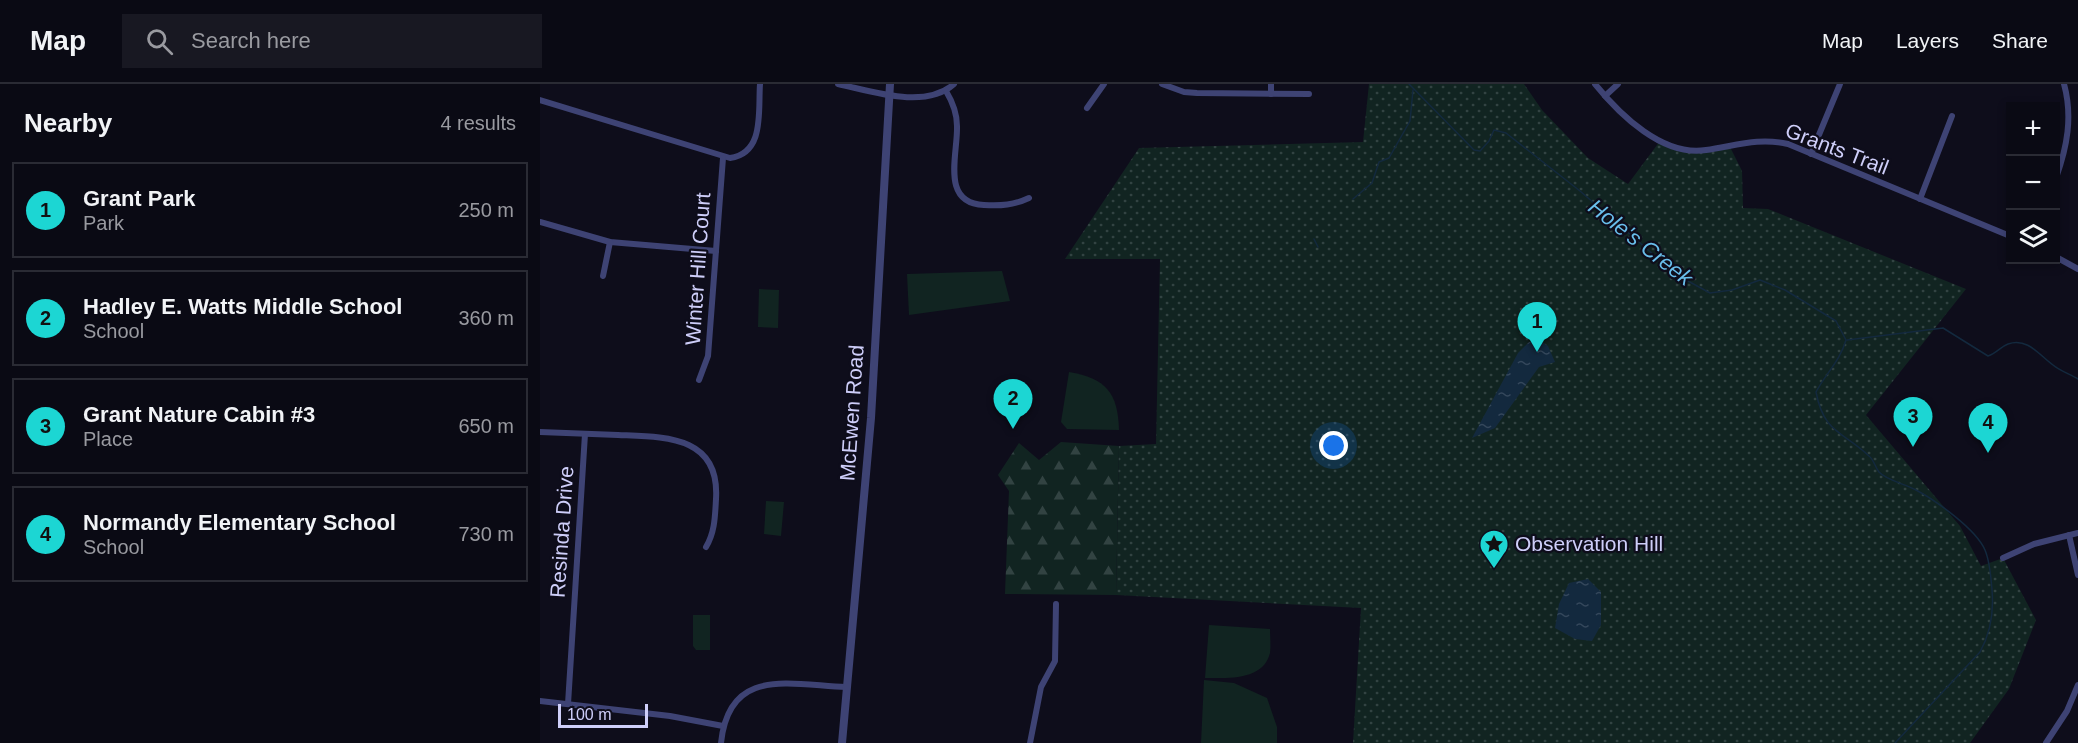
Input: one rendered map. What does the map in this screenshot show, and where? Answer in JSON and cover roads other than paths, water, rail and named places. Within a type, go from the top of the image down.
[{"type":"street","points":[[540,100],[723,158],[738,157],[753,146],[757,135],[760,84]]},
{"type":"street","points":[[838,84],[890,94],[920,96],[945,91],[954,84]]},
{"type":"street","name":"McEwen Road","points":[[842,743],[871,418],[890,84]]},
{"type":"street","points":[[1087,108],[1104,84]]},
{"type":"street","points":[[1162,84],[1184,92],[1309,94]]},
{"type":"street","points":[[1271,84],[1271,94]]},
{"type":"street","name":"Grants Trail","points":[[1595,84],[1605,96],[1660,141],[1678,148],[1706,150],[1747,141],[1766,140],[1788,144],[2006,234]]},
{"type":"street","points":[[1605,96],[1618,84]]},
{"type":"street","points":[[1811,153],[1840,84]]},
{"type":"street","points":[[2060,166],[2068,131],[2068,108],[2064,84]]},
{"type":"street","points":[[945,91],[957,120],[954,182],[961,196],[976,205],[1003,206],[1029,198]]},
{"type":"street","points":[[1920,199],[1952,116]]},
{"type":"street","name":"Winter Hill Court","points":[[699,380],[708,356],[723,158]]},
{"type":"street","points":[[540,222],[610,242],[716,251]]},
{"type":"street","points":[[603,276],[610,242]]},
{"type":"street","points":[[2060,259],[2078,269]]},
{"type":"street","points":[[540,432],[667,437],[683,441],[696,449],[708,462],[716,483],[714,529],[706,547]]},
{"type":"street","name":"Resinda Drive","points":[[568,704],[585,434]]},
{"type":"street","points":[[2003,558],[2034,544],[2078,533]]},
{"type":"street","points":[[2069,535],[2078,575]]},
{"type":"street","points":[[1030,743],[1041,687],[1055,661],[1056,604]]},
{"type":"street","points":[[721,743],[723,726],[729,711],[739,698],[764,684],[846,687]]},
{"type":"street","points":[[2046,743],[2067,711],[2078,685]]},
{"type":"street","points":[[540,701],[670,716],[723,726]]},
{"type":"water","points":[[1539,340],[1548,346],[1555,362],[1539,367],[1495,428],[1472,438],[1518,353],[1529,342]]},
{"type":"water","points":[[1588,579],[1601,592],[1601,625],[1592,641],[1575,639],[1555,628],[1559,604],[1569,583]]},
{"type":"waterway","name":"Hole's Creek","points":[[1409,84],[1474,150],[1480,151],[1489,141],[1494,130],[1506,133],[1580,191],[1677,275],[1710,293],[1732,290],[1760,280],[1785,290],[1836,321],[1846,340],[1816,392],[1824,416],[1829,424],[1871,458],[1882,475],[1924,495],[1964,524],[1985,550],[1990,570],[1992,614],[1987,637],[1980,652],[1895,743]]},
{"type":"waterway","points":[[1353,199],[1372,183],[1379,162],[1389,158],[1410,121],[1413,90]]},
{"type":"waterway","points":[[1314,239],[1318,247]]},
{"type":"waterway","points":[[1847,340],[1943,328],[1988,356],[2008,344],[2028,345],[2056,367],[2078,379]]},
{"type":"place","name":"Grant Park","points":[[1537,352]]},
{"type":"place","name":"Hadley E. Watts Middle School","points":[[1013,429]]},
{"type":"place","name":"Grant Nature Cabin #3","points":[[1913,447]]},
{"type":"place","name":"Normandy Elementary School","points":[[1988,453]]},
{"type":"place","name":"Observation Hill","points":[[1494,570]]}]
